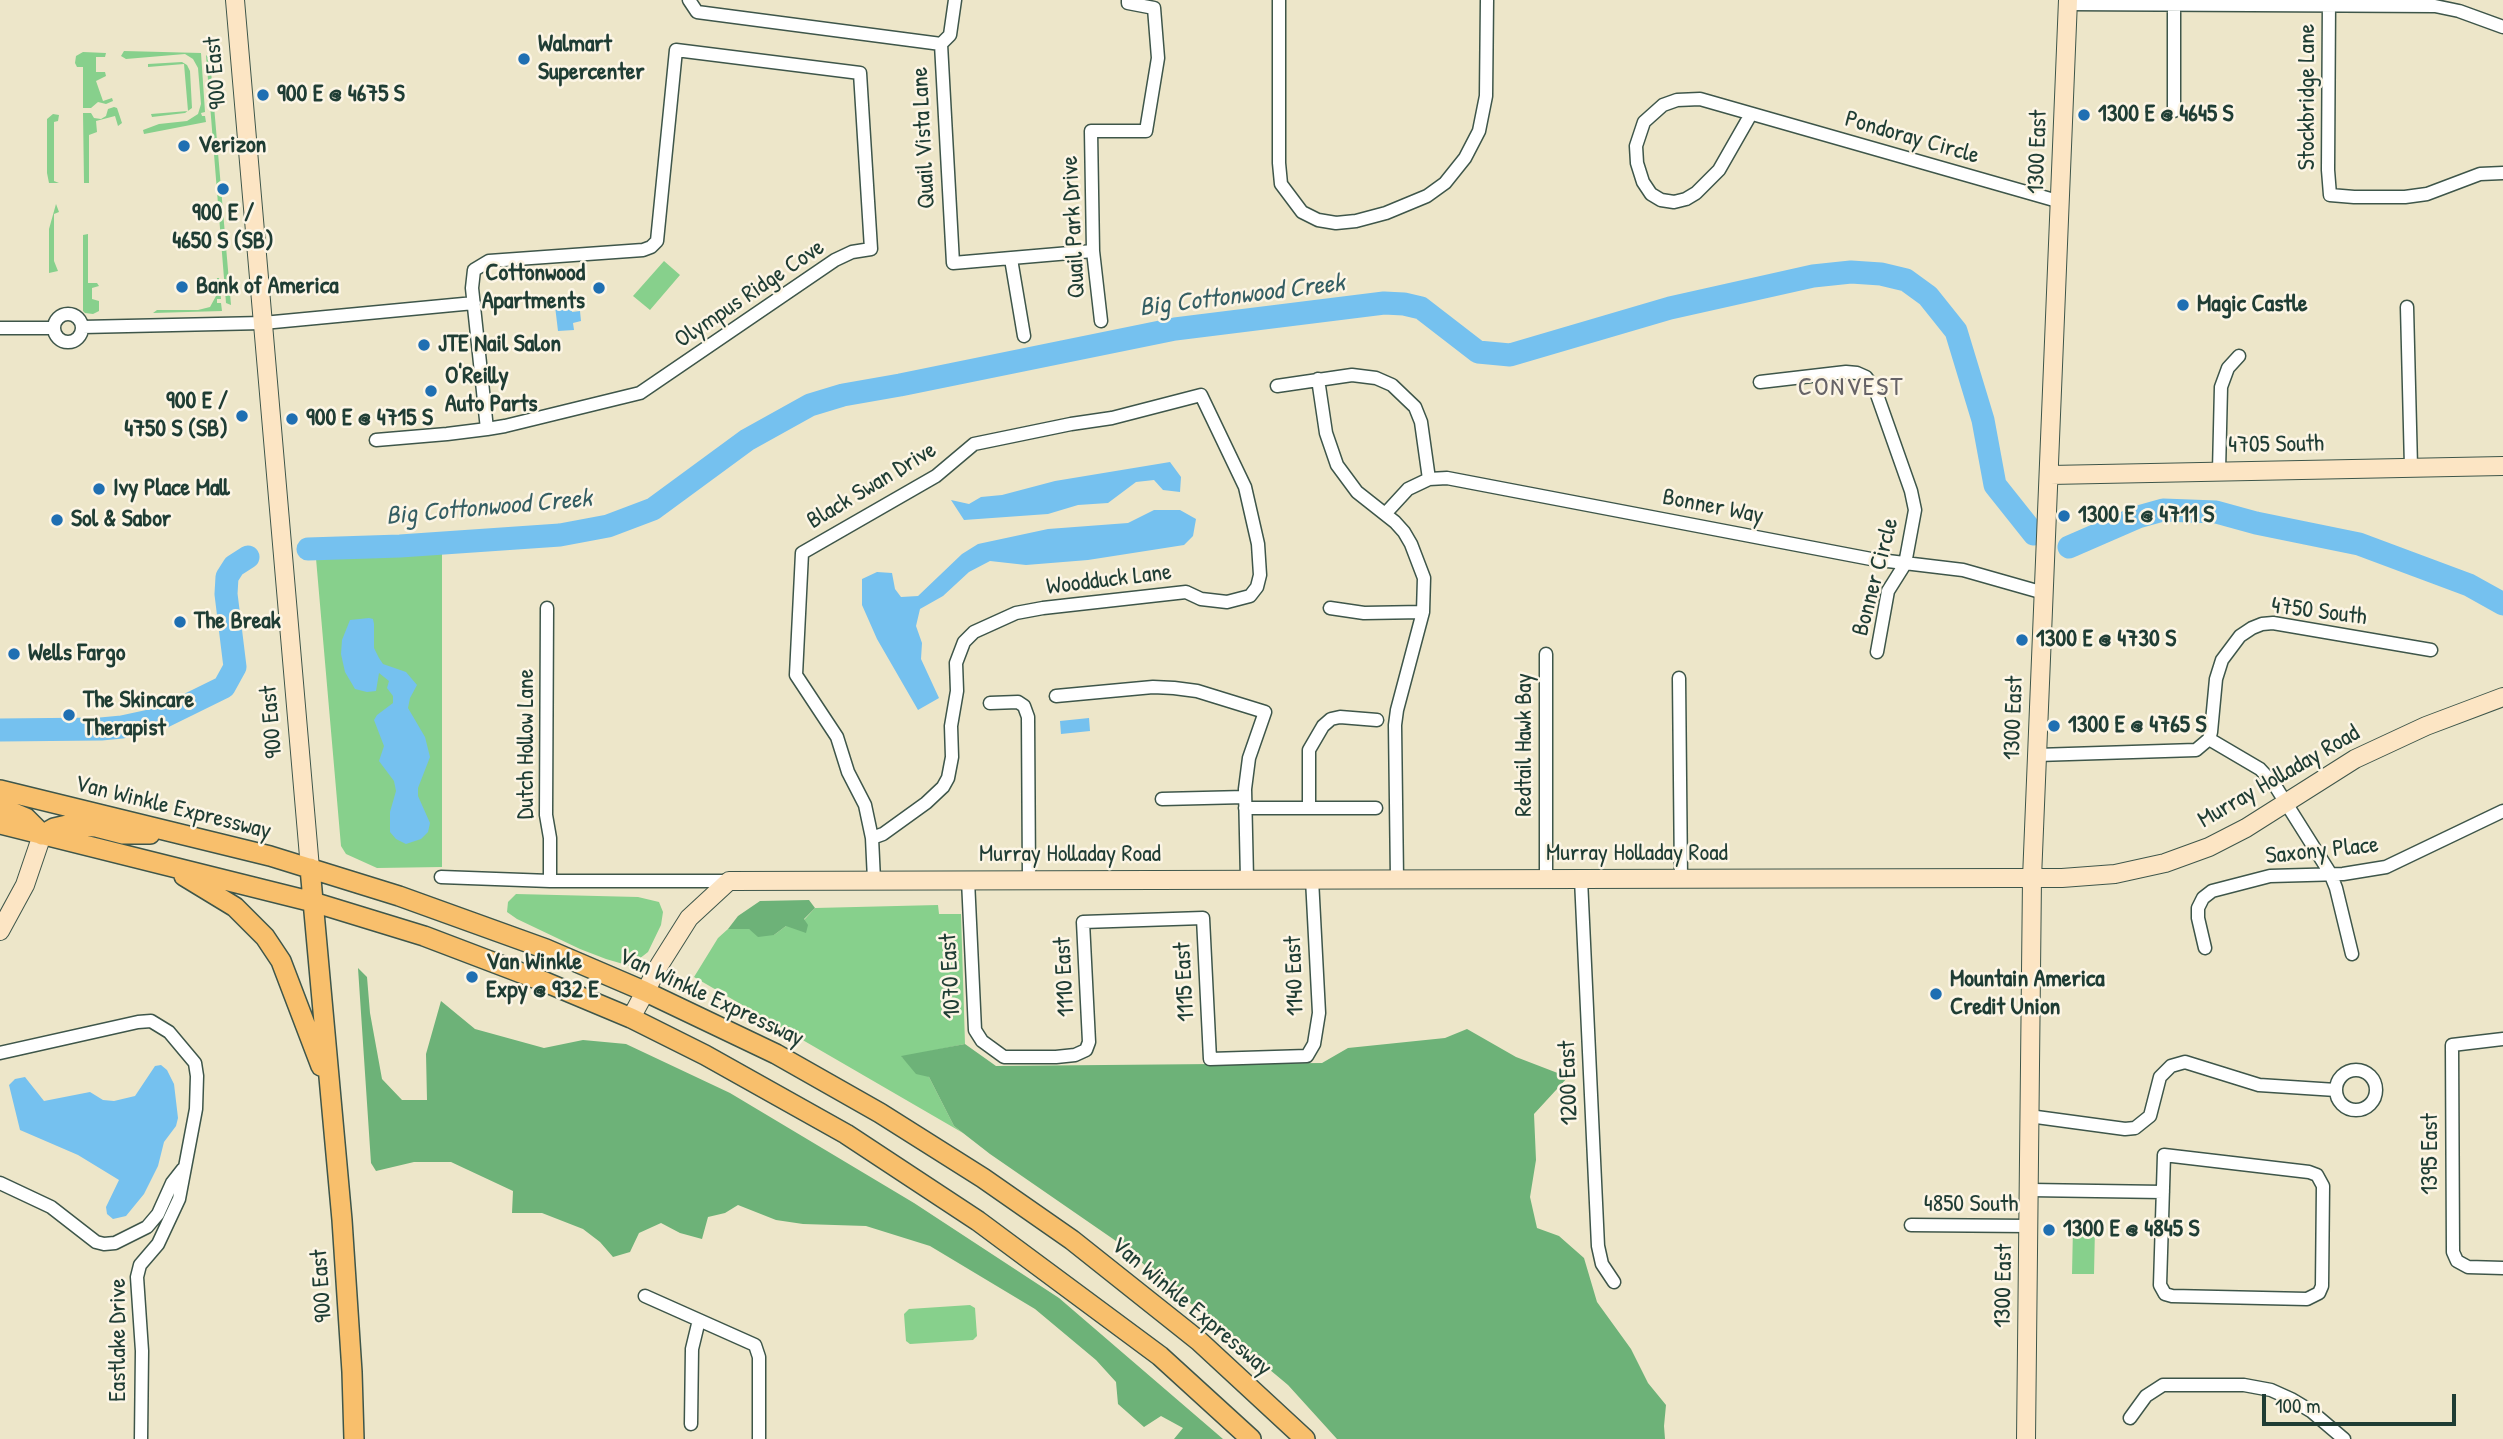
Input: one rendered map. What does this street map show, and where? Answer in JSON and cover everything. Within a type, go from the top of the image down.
[{"type":"main road","name":"900 East","points":[[235,0],[349,1313],[354,1439]]},
{"type":"main road","name":"1300 East","points":[[2026,1439],[2032,878],[2068,2]]},
{"type":"main road","name":"4705 South","points":[[2050,475],[2503,466]]},
{"type":"main road","name":"Murray Holladay Road","points":[[729,881],[2032,878],[2115,874],[2165,863],[2221,841],[2355,759],[2426,726],[2503,697]]},
{"type":"main road","name":"Van Winkle Expressway","points":[[0,790],[310,868],[499,931],[644,991],[776,1054],[841,1089],[1013,1198],[1072,1240],[1156,1305],[1242,1379],[1305,1439]]},
{"type":"main road","points":[[0,807],[26,818],[42,835]]},
{"type":"main road","points":[[0,824],[313,902],[424,936],[503,965],[631,1018],[777,1094],[925,1185],[1039,1265],[1160,1356],[1251,1439]]},
{"type":"main road","points":[[0,931],[25,885],[42,835],[54,828],[67,825],[96,827],[123,834],[181,834]]},
{"type":"main road","points":[[166,866],[235,907],[265,937],[281,961],[330,1090]]},
{"type":"main road","points":[[631,1018],[644,991],[690,918],[729,881]]},
{"type":"street","name":"Quail Vista Lane","points":[[689,0],[697,12],[941,44],[953,263],[1093,251]]},
{"type":"street","points":[[941,44],[950,35],[955,0]]},
{"type":"street","name":"Quail Park Drive","points":[[1101,321],[1093,251],[1091,131],[1146,131],[1158,58],[1154,8],[1128,3],[1128,0]]},
{"type":"street","points":[[1279,0],[1279,163],[1282,184],[1302,212],[1318,220],[1335,223],[1356,222],[1386,214],[1427,196],[1445,183],[1473,144],[1479,131],[1486,96],[1487,0]]},
{"type":"street","points":[[2068,2],[2435,6],[2459,11],[2503,27]]},
{"type":"street","name":"Stockbridge Lane","points":[[2329,3],[2330,195],[2405,197],[2427,194],[2480,174],[2503,173]]},
{"type":"street","points":[[2174,4],[2174,111]]},
{"type":"street","name":"Olympus Ridge Cove","points":[[376,440],[487,429],[640,393],[835,260],[871,248],[860,73],[676,51],[657,240],[651,247],[643,250],[489,261],[474,270],[474,303]]},
{"type":"street","name":"Pondoray Circle","points":[[1751,114],[1719,170],[1696,193],[1674,202],[1661,200],[1651,194],[1643,182],[1637,163],[1636,146],[1644,122],[1663,105],[1678,100],[1700,99],[2061,202]]},
{"type":"street","points":[[1011,259],[1024,335]]},
{"type":"street","points":[[82,327],[263,323],[474,303],[487,429]]},
{"type":"street","points":[[2407,307],[2411,467]]},
{"type":"street","points":[[67,314],[75,316],[82,327],[79,337],[66,342],[57,338],[53,328],[59,317],[67,314]]},
{"type":"street","points":[[0,328],[53,328]]},
{"type":"street","points":[[2219,471],[2221,387],[2228,368],[2239,356]]},
{"type":"street","name":"Bonner Circle","points":[[1760,382],[1846,372],[1866,377],[1875,388],[1914,500],[1915,510],[1905,564],[1888,591],[1877,652]]},
{"type":"street","points":[[1277,386],[1318,379],[1364,376],[1392,385],[1415,407],[1421,422],[1429,480],[1408,489],[1385,514]]},
{"type":"street","points":[[1318,379],[1326,433],[1338,465],[1357,492],[1395,522],[1411,544],[1420,565],[1425,594],[1395,725],[1398,879]]},
{"type":"street","name":"Woodduck Lane","points":[[872,838],[883,834],[926,803],[943,787],[948,778],[952,757],[951,726],[957,691],[956,663],[964,642],[974,632],[1016,613],[1043,608],[1186,592],[1201,599],[1227,602],[1250,596],[1257,587],[1258,544],[1245,487],[1200,395],[1112,418],[974,444],[962,454]]},
{"type":"street","name":"Black Swan Drive","points":[[872,838],[865,806],[848,772],[837,737],[796,675],[802,553],[936,476],[962,454]]},
{"type":"street","name":"Bonner Way","points":[[1429,480],[1447,478],[1475,482],[1905,564],[1963,570],[2044,593]]},
{"type":"street","name":"Dutch Hollow Lane","points":[[547,608],[546,816],[550,838],[550,881]]},
{"type":"street","points":[[1330,608],[1364,613],[1423,612]]},
{"type":"street","name":"4750 South","points":[[2208,739],[2213,721],[2218,669],[2230,648],[2252,628],[2273,622],[2431,650]]},
{"type":"street","name":"Redtail Hawk Bay","points":[[1546,654],[1546,879]]},
{"type":"street","points":[[1679,678],[1681,879]]},
{"type":"street","points":[[1056,695],[1153,687],[1174,688],[1197,691],[1265,712],[1249,758],[1245,803],[1247,880]]},
{"type":"street","points":[[990,703],[1018,702],[1024,706],[1028,717],[1029,880]]},
{"type":"street","points":[[1309,808],[1310,750],[1323,726],[1331,719],[1340,717],[1377,720]]},
{"type":"street","points":[[2037,755],[2189,751],[2202,747],[2208,739],[2260,769],[2286,802],[2330,873],[2352,954]]},
{"type":"street","points":[[1162,799],[1309,808],[1376,808]]},
{"type":"street","name":"Saxony Place","points":[[2205,948],[2198,908],[2203,898],[2213,891],[2270,876],[2343,874],[2386,867],[2503,811]]},
{"type":"street","points":[[872,838],[874,880]]},
{"type":"street","name":"Murray Holladay Road","points":[[441,877],[550,881],[729,881]]},
{"type":"street","name":"1200 East","points":[[1581,879],[1598,1246],[1602,1264],[1614,1282]]},
{"type":"street","name":"1070 East","points":[[968,880],[975,1030],[982,1041],[1004,1057],[1056,1057],[1075,1055],[1086,1050]]},
{"type":"street","name":"1140 East","points":[[1210,1059],[1307,1056],[1314,1044],[1319,1013],[1312,880]]},
{"type":"street","name":"1115 East","points":[[1146,919],[1203,918],[1210,1059]]},
{"type":"street","name":"1110 East","points":[[1086,1050],[1089,1042],[1083,922],[1146,919]]},
{"type":"street","name":"Eastlake Drive","points":[[0,1053],[152,1021],[169,1032],[195,1063],[196,1109],[181,1189],[170,1222],[158,1244],[140,1265],[137,1277],[142,1351],[141,1439]]},
{"type":"street","name":"1395 East","points":[[2503,1039],[2452,1045],[2452,1241],[2457,1261],[2474,1268],[2503,1268]]},
{"type":"street","points":[[2029,1116],[2125,1129],[2135,1128],[2150,1116],[2160,1077],[2171,1066],[2185,1062],[2259,1085],[2336,1090]]},
{"type":"street","points":[[2164,1155],[2317,1175],[2323,1186],[2322,1286],[2319,1293],[2307,1299],[2165,1294],[2160,1285],[2163,1192],[2164,1155]]},
{"type":"street","points":[[0,1182],[51,1207],[96,1242],[104,1244],[115,1243],[147,1227],[158,1214],[172,1183],[183,1169]]},
{"type":"street","points":[[2029,1190],[2163,1192]]},
{"type":"street","name":"4850 South","points":[[1911,1225],[2030,1226]]},
{"type":"street","points":[[645,1296],[749,1341],[756,1347],[759,1357],[760,1439]]},
{"type":"street","points":[[691,1424],[692,1349],[699,1320]]},
{"type":"street","points":[[2130,1418],[2146,1396],[2163,1385],[2244,1385],[2272,1390],[2291,1399],[2311,1411],[2344,1439]]},
{"type":"green space","points":[[124,51],[201,53],[205,112],[201,113],[206,122],[144,134],[143,130],[159,124],[187,121],[198,114],[201,104],[198,68],[193,59],[185,54],[126,59],[121,56]]},
{"type":"green space","points":[[83,52],[106,53],[105,57],[96,57],[96,72],[105,72],[106,76],[96,81],[103,101],[112,98],[113,101],[106,104],[98,102],[91,108],[83,108],[83,67],[77,67],[75,63],[76,56]]},
{"type":"green space","points":[[206,55],[210,59],[231,305],[226,303]]},
{"type":"green space","points":[[182,62],[187,65],[190,71],[192,108],[188,111],[184,64],[148,67],[148,64]]},
{"type":"green space","points":[[117,108],[122,123],[118,126],[115,116],[96,121],[97,132],[89,135],[89,183],[84,183],[83,113],[91,113],[94,118],[101,119],[106,116],[108,109]]},
{"type":"green space","points":[[188,111],[152,117],[151,114]]},
{"type":"green space","points":[[53,114],[59,115],[58,121],[54,122],[54,181],[59,183],[49,183],[47,173],[47,119]]},
{"type":"green space","points":[[56,204],[59,212],[54,214],[54,261],[58,271],[49,273],[49,229]]},
{"type":"green space","points":[[88,234],[88,283],[97,283],[99,286],[92,288],[92,299],[99,301],[99,311],[93,314],[83,311],[83,235]]},
{"type":"green space","points":[[664,261],[680,275],[650,310],[633,296]]},
{"type":"green space","points":[[217,278],[221,299],[217,299],[217,303],[221,303],[222,311],[153,313],[157,310],[198,310],[210,307],[216,296]]},
{"type":"green space","points":[[442,544],[442,867],[377,868],[346,854],[341,846],[315,547]]},
{"type":"green space","points":[[516,894],[638,897],[659,902],[663,912],[661,925],[648,952],[630,966],[580,949],[517,919],[507,912],[508,902]]},
{"type":"green space","points":[[809,900],[815,908],[804,919],[808,925],[806,933],[786,926],[774,935],[758,937],[749,929],[728,929],[738,916],[760,901]]},
{"type":"green space","points":[[938,905],[939,914],[961,914],[965,1044],[902,1057],[929,1077],[954,1126],[963,1133],[694,977],[718,938],[728,929],[749,929],[774,935],[786,926],[804,920],[815,908]]},
{"type":"green space","points":[[358,968],[367,977],[370,1013],[382,1079],[402,1100],[427,1100],[426,1054],[441,1001],[475,1029],[544,1048],[583,1040],[626,1044],[730,1093],[914,1203],[1059,1298],[1223,1439],[1174,1439],[1183,1428],[1161,1416],[1144,1427],[1118,1404],[1116,1382],[1096,1360],[1035,1309],[930,1246],[866,1226],[803,1224],[776,1220],[738,1205],[725,1213],[708,1217],[702,1239],[680,1233],[661,1223],[639,1233],[630,1252],[613,1257],[583,1229],[542,1213],[512,1213],[513,1191],[451,1162],[414,1162],[376,1171],[371,1163]]},
{"type":"green space","points":[[1467,1029],[1516,1057],[1568,1077],[1534,1114],[1536,1160],[1530,1197],[1537,1228],[1559,1236],[1584,1258],[1597,1302],[1631,1349],[1648,1383],[1666,1405],[1665,1439],[1337,1439],[1288,1385],[1116,1241],[954,1126],[929,1077],[916,1074],[901,1056],[965,1044],[996,1066],[1322,1063],[1348,1048],[1445,1038]]},
{"type":"green space","points":[[2073,1228],[2095,1228],[2094,1274],[2072,1274]]},
{"type":"green space","points":[[970,1305],[975,1308],[977,1336],[973,1340],[910,1344],[906,1341],[904,1314],[909,1309]]},
{"type":"water","points":[[571,305],[572,312],[580,311],[581,321],[573,323],[574,330],[558,331],[555,306]]},
{"type":"water","points":[[1170,462],[1181,477],[1180,492],[1163,490],[1154,480],[1136,482],[1108,503],[1078,505],[1048,514],[964,520],[951,500],[969,504],[981,497],[1002,495],[1055,481]]},
{"type":"water","points":[[1154,510],[1180,510],[1196,519],[1193,536],[1184,545],[1088,560],[1026,565],[990,561],[969,572],[943,596],[920,609],[916,626],[922,643],[921,659],[939,698],[918,710],[877,639],[862,605],[862,579],[877,572],[892,573],[895,589],[901,597],[918,596],[962,554],[978,544],[1048,529],[1128,523]]},
{"type":"water","points":[[373,619],[374,624],[374,648],[383,664],[406,672],[417,685],[408,708],[425,737],[430,757],[418,788],[418,796],[430,823],[428,832],[421,839],[406,844],[390,832],[390,812],[396,791],[394,781],[379,761],[384,746],[374,720],[393,703],[393,696],[387,688],[389,681],[379,673],[376,691],[355,689],[345,672],[341,654],[342,640],[350,620]]},
{"type":"water","points":[[1089,718],[1090,731],[1061,734],[1060,721]]},
{"type":"water","points":[[161,1065],[167,1070],[174,1084],[178,1118],[176,1126],[164,1142],[158,1166],[144,1194],[126,1216],[113,1219],[107,1214],[106,1207],[119,1180],[78,1155],[20,1130],[9,1085],[15,1079],[25,1077],[44,1101],[90,1092],[103,1100],[114,1101],[135,1096],[155,1066]]},
{"type":"waterway","name":"Big Cottonwood Creek","points":[[308,549],[400,546],[560,535],[608,526],[653,509],[747,440],[810,405],[843,395],[1175,329],[1384,303],[1404,304],[1421,308],[1478,352],[1510,355],[1670,308],[1813,276],[1851,272],[1881,274],[1906,280],[1928,296],[1956,331],[1983,420],[1995,485],[2034,534]]},
{"type":"waterway","name":"Big Cottonwood Creek","points":[[2069,547],[2138,517],[2163,510],[2216,512],[2359,544],[2469,585],[2503,604]]},
{"type":"waterway","name":"Big Cottonwood Creek","points":[[0,730],[122,727],[159,719],[224,687],[235,667],[226,594],[227,577],[234,566],[248,557]]},
{"type":"place","name":"Walmart Supercenter","points":[[524,59]]},
{"type":"place","name":"900 E @ 4675 S","points":[[263,95]]},
{"type":"place","name":"1300 E @ 4645 S","points":[[2084,115]]},
{"type":"place","name":"Verizon","points":[[184,146]]},
{"type":"place","name":"900 E / 4650 S (SB)","points":[[223,189]]},
{"type":"place","name":"Bank of America","points":[[182,287]]},
{"type":"place","name":"Cottonwood Apartments","points":[[599,288]]},
{"type":"place","name":"Magic Castle","points":[[2183,305]]},
{"type":"place","name":"JTE Nail Salon","points":[[424,345]]},
{"type":"place","name":"O'Reilly Auto Parts","points":[[431,391]]},
{"type":"place","name":"900 E / 4750 S (SB)","points":[[242,416]]},
{"type":"place","name":"900 E @ 4715 S","points":[[292,419]]},
{"type":"place","name":"Ivy Place Mall","points":[[99,489]]},
{"type":"place","name":"1300 E @ 4711 S","points":[[2064,516]]},
{"type":"place","name":"Sol & Sabor","points":[[57,520]]},
{"type":"place","name":"The Break","points":[[180,622]]},
{"type":"place","name":"1300 E @ 4730 S","points":[[2022,640]]},
{"type":"place","name":"Wells Fargo","points":[[14,654]]},
{"type":"place","name":"The Skincare Therapist","points":[[69,715]]},
{"type":"place","name":"1300 E @ 4765 S","points":[[2054,726]]},
{"type":"place","name":"Van Winkle Expy @ 932 E","points":[[472,977]]},
{"type":"place","name":"Mountain America Credit Union","points":[[1936,994]]},
{"type":"place","name":"1300 E @ 4845 S","points":[[2049,1230]]},
{"type":"district","name":"CONVEST","points":[[1851,388]]}]
